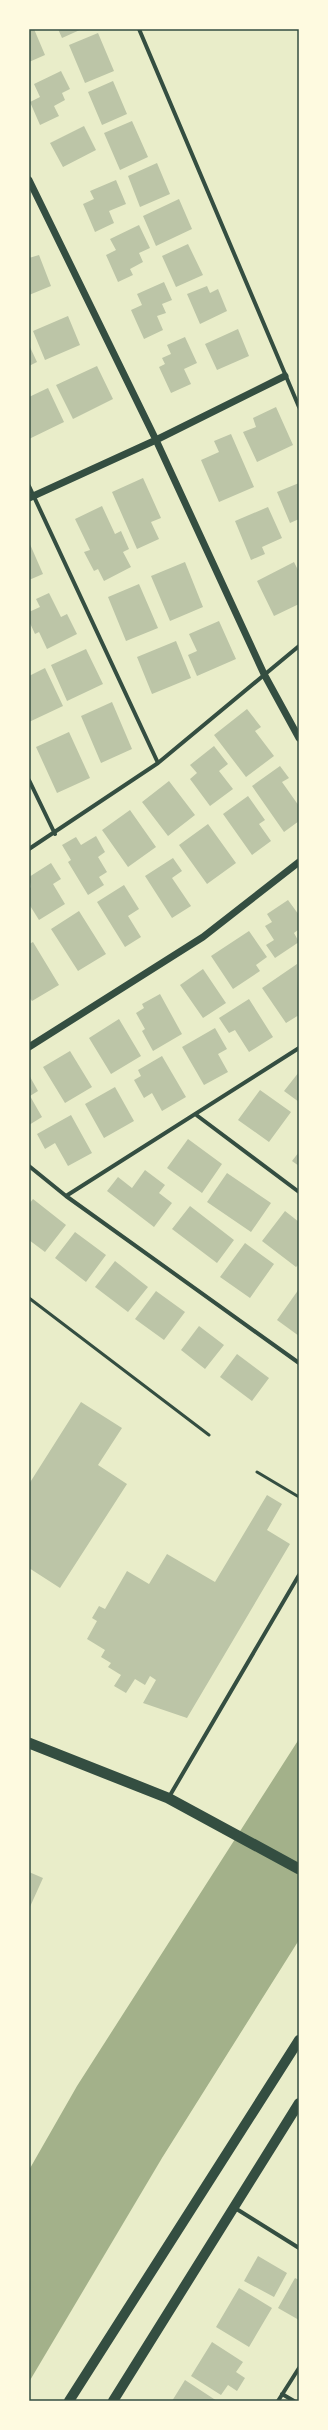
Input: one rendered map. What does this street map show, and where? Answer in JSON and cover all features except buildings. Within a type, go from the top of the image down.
[{"type":"highway","points":[[29,1743],[168,1798],[299,1869]]},
{"type":"main road","points":[[69,2401],[299,2040]]},
{"type":"main road","points":[[113,2401],[299,2103]]},
{"type":"street","points":[[139,29],[299,407]]},
{"type":"street","points":[[29,180],[156,440],[264,674],[299,738]]},
{"type":"street","points":[[31,497],[156,440],[285,376]]},
{"type":"street","points":[[29,486],[31,497],[158,763]]},
{"type":"street","points":[[29,850],[55,834],[158,763],[299,646]]},
{"type":"street","points":[[29,780],[55,834]]},
{"type":"street","points":[[29,1047],[203,937],[299,862]]},
{"type":"street","points":[[66,1196],[299,1048]]},
{"type":"street","points":[[195,1114],[299,1192]]},
{"type":"street","points":[[29,1166],[66,1196],[299,1363]]},
{"type":"street","points":[[168,1798],[299,1575]]},
{"type":"street","points":[[234,2207],[299,2248]]},
{"type":"street","points":[[278,2401],[299,2368]]},
{"type":"street","points":[[282,2394],[294,2401]]},
{"type":"lane","points":[[29,1298],[209,1435]]},
{"type":"lane","points":[[257,1472],[299,1497]]},
{"type":"shaded area","points":[[299,1739],[299,1940],[162,2158],[29,2382],[29,2170],[77,2086]]}]
